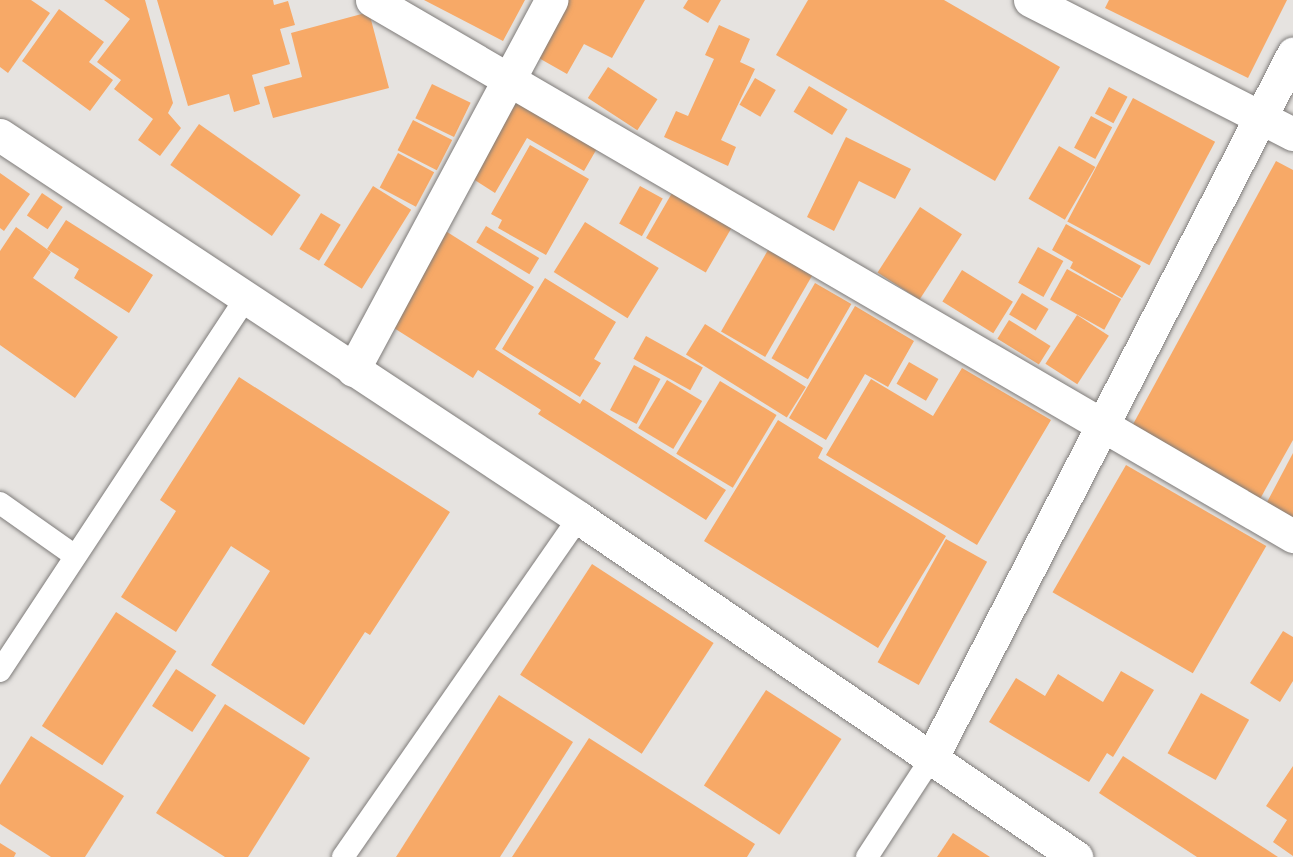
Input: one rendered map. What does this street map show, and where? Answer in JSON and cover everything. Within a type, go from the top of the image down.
[{"type":"street","points":[[372,0],[1293,536]]},
{"type":"street","points":[[353,370],[551,0]]},
{"type":"street","points":[[1029,0],[1293,135]]},
{"type":"street","points":[[931,759],[1258,116],[1293,54]]},
{"type":"street","points":[[0,135],[247,296],[353,370],[579,518],[1076,857]]},
{"type":"lane","points":[[0,671],[247,296]]},
{"type":"lane","points":[[0,503],[75,556]]},
{"type":"lane","points":[[343,857],[579,518]]},
{"type":"lane","points":[[867,857],[931,759]]},
{"type":"building","points":[[0,0],[31,0],[50,13],[8,73],[0,67]]},
{"type":"building","points":[[104,0],[145,0],[173,103],[168,113],[181,128],[160,156],[138,140],[153,119],[114,89],[121,80],[97,62],[130,19]]},
{"type":"building","points":[[157,0],[273,0],[274,5],[288,1],[295,25],[280,29],[290,64],[252,75],[260,104],[234,112],[229,94],[188,106]]},
{"type":"building","points":[[424,0],[525,0],[503,41]]},
{"type":"building","points":[[568,0],[645,0],[612,58],[584,44],[567,74],[537,57]]},
{"type":"building","points":[[688,0],[721,0],[708,23],[683,8]]},
{"type":"building","points":[[808,0],[944,0],[1060,67],[995,181],[776,55]]},
{"type":"building","points":[[1109,0],[1287,0],[1248,78],[1105,8]]},
{"type":"building","points":[[59,9],[104,42],[89,62],[113,80],[90,111],[22,61]]},
{"type":"building","points":[[369,12],[389,88],[273,118],[264,87],[302,77],[291,33]]},
{"type":"building","points":[[719,25],[750,39],[740,62],[755,69],[721,140],[736,147],[728,166],[664,137],[676,111],[688,116],[714,59],[705,55]]},
{"type":"building","points":[[608,67],[657,99],[637,130],[588,98]]},
{"type":"building","points":[[755,78],[776,90],[760,117],[740,105]]},
{"type":"building","points":[[432,84],[471,103],[454,137],[415,118]]},
{"type":"building","points":[[809,86],[848,109],[832,135],[794,112]]},
{"type":"building","points":[[1109,87],[1128,97],[1113,123],[1095,113]]},
{"type":"building","points":[[517,96],[599,145],[584,171],[527,138],[495,193],[470,177]]},
{"type":"building","points":[[1133,98],[1215,142],[1149,265],[1067,222]]},
{"type":"building","points":[[1091,116],[1112,127],[1095,159],[1074,148]]},
{"type":"building","points":[[413,120],[452,140],[437,170],[398,150]]},
{"type":"building","points":[[199,124],[301,195],[272,236],[170,165]]},
{"type":"building","points":[[846,137],[911,169],[895,199],[859,181],[834,231],[807,217]]},
{"type":"building","points":[[530,145],[589,179],[546,255],[498,228],[502,220],[491,214]]},
{"type":"building","points":[[1059,146],[1095,167],[1065,220],[1028,199]]},
{"type":"building","points":[[398,153],[434,172],[416,207],[380,187]]},
{"type":"building","points":[[1276,161],[1293,170],[1293,440],[1260,499],[1131,428]]},
{"type":"building","points":[[0,173],[30,194],[4,231],[0,228]]},
{"type":"building","points":[[373,186],[411,210],[362,289],[324,265]]},
{"type":"building","points":[[640,186],[663,199],[642,236],[619,224]]},
{"type":"building","points":[[42,193],[63,207],[48,229],[27,215]]},
{"type":"building","points":[[672,193],[732,228],[706,273],[646,238]]},
{"type":"building","points":[[920,207],[962,234],[919,300],[878,272]]},
{"type":"building","points":[[321,213],[341,225],[319,261],[299,249]]},
{"type":"building","points":[[66,220],[153,275],[129,313],[74,278],[79,269],[47,249]]},
{"type":"building","points":[[585,222],[659,268],[628,318],[554,272]]},
{"type":"building","points":[[1066,224],[1141,266],[1122,298],[1070,268],[1073,262],[1052,250]]},
{"type":"building","points":[[486,226],[539,258],[529,274],[476,242]]},
{"type":"building","points":[[16,227],[51,252],[33,278],[118,337],[75,398],[0,345],[0,251]]},
{"type":"building","points":[[444,230],[534,287],[495,349],[580,404],[583,399],[726,490],[706,520],[538,414],[541,410],[478,370],[473,378],[386,323]]},
{"type":"building","points":[[1038,247],[1063,261],[1043,297],[1018,283]]},
{"type":"building","points":[[768,250],[812,276],[765,357],[721,331]]},
{"type":"building","points":[[1067,269],[1121,299],[1104,330],[1050,300]]},
{"type":"building","points":[[962,270],[1013,302],[993,333],[942,301]]},
{"type":"building","points":[[545,278],[616,322],[594,359],[601,363],[580,397],[502,349]]},
{"type":"building","points":[[815,283],[851,304],[808,379],[772,358]]},
{"type":"building","points":[[1022,293],[1049,309],[1036,330],[1009,314]]},
{"type":"building","points":[[855,306],[914,341],[888,387],[865,374],[826,440],[789,418]]},
{"type":"building","points":[[1077,315],[1109,336],[1077,384],[1045,364]]},
{"type":"building","points":[[1009,320],[1051,346],[1039,365],[997,339]]},
{"type":"building","points":[[705,324],[806,387],[787,418],[686,355]]},
{"type":"building","points":[[646,336],[703,368],[690,390],[633,359]]},
{"type":"building","points":[[909,362],[938,379],[926,401],[896,384]]},
{"type":"building","points":[[634,365],[660,379],[637,424],[610,410]]},
{"type":"building","points":[[962,368],[1051,420],[977,545],[826,455],[871,379],[933,416]]},
{"type":"building","points":[[239,377],[450,512],[370,635],[365,632],[304,725],[211,665],[270,571],[231,546],[176,632],[121,597],[176,511],[160,500]]},
{"type":"building","points":[[667,380],[702,401],[673,449],[638,428]]},
{"type":"building","points":[[720,381],[777,415],[733,488],[676,454]]},
{"type":"building","points":[[778,420],[823,448],[818,458],[946,536],[878,648],[704,541]]},
{"type":"building","points":[[1293,453],[1293,518],[1266,504]]},
{"type":"building","points":[[1126,465],[1266,546],[1193,673],[1052,592]]},
{"type":"building","points":[[946,539],[987,562],[919,685],[878,662]]},
{"type":"building","points":[[592,564],[714,643],[642,754],[520,675]]},
{"type":"building","points":[[116,612],[176,651],[102,765],[42,726]]},
{"type":"building","points":[[1283,631],[1293,637],[1293,681],[1280,702],[1250,683]]},
{"type":"building","points":[[176,669],[216,695],[192,732],[152,706]]},
{"type":"building","points":[[1121,671],[1154,690],[1113,757],[1107,753],[1089,782],[989,722],[1016,678],[1045,696],[1058,674],[1103,702]]},
{"type":"building","points":[[766,690],[841,739],[779,835],[704,786]]},
{"type":"building","points":[[1201,693],[1249,720],[1216,780],[1168,753]]},
{"type":"building","points":[[499,695],[573,742],[500,857],[396,857]]},
{"type":"building","points":[[225,704],[310,758],[248,857],[225,857],[156,813]]},
{"type":"building","points":[[31,736],[124,796],[85,857],[51,857],[0,824],[0,785]]},
{"type":"building","points":[[589,738],[755,844],[747,857],[512,857]]},
{"type":"building","points":[[1123,756],[1278,857],[1197,857],[1099,793]]},
{"type":"building","points":[[1293,766],[1293,856],[1273,842],[1287,820],[1266,806]]},
{"type":"building","points":[[953,833],[990,857],[937,857]]},
{"type":"building","points":[[0,843],[16,853],[14,857],[0,857]]}]
